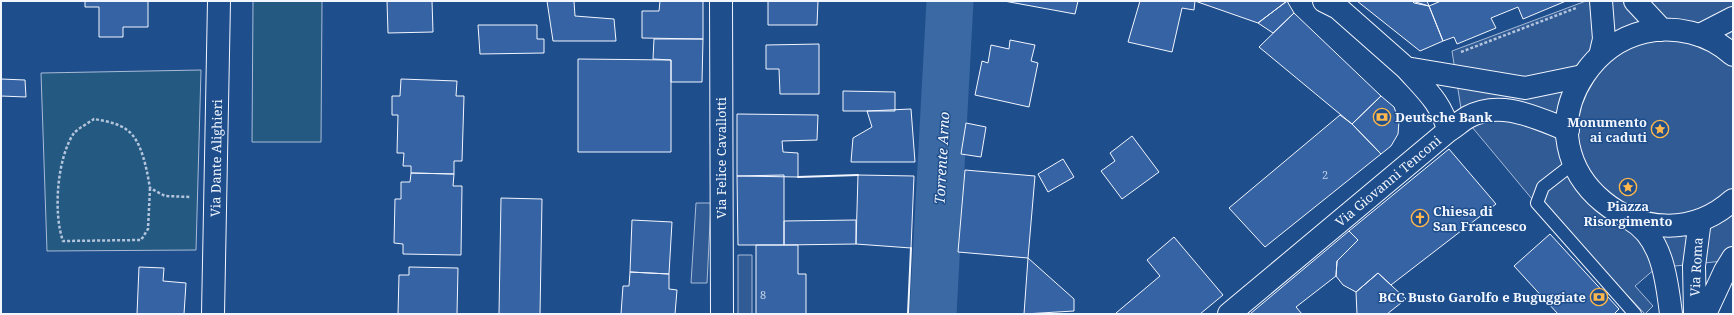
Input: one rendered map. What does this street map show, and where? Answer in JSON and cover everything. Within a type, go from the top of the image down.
[{"type":"street","name":"Via Dante Alighieri","points":[[213,314],[219,1]]},
{"type":"street","name":"Via Felice Cavallotti","points":[[721,1],[722,314]]},
{"type":"street","points":[[1324,1],[1338,8],[1406,68],[1439,105],[1446,118],[1448,131]]},
{"type":"street","points":[[1636,1],[1662,30]]},
{"type":"street","points":[[1592,4],[1604,39],[1600,56]]},
{"type":"street","points":[[1700,35],[1733,18]]},
{"type":"street","points":[[1733,56],[1719,45],[1700,35],[1681,31],[1648,31],[1629,37],[1613,45],[1600,56],[1583,76],[1572,101],[1568,130],[1570,150],[1574,163],[1584,181],[1596,197],[1610,209],[1629,219],[1645,224],[1662,226],[1685,224],[1700,220],[1715,213],[1733,200]]},
{"type":"street","points":[[1406,68],[1525,88],[1583,76]]},
{"type":"street","name":"Via Giovanni Tenconi","points":[[1229,314],[1448,131],[1468,117],[1488,109],[1509,109],[1568,130]]},
{"type":"street","name":"Via Roma","points":[[1629,219],[1642,228],[1658,253],[1665,270],[1671,314]]},
{"type":"street","name":"Via Roma","points":[[1695,314],[1694,266],[1700,220]]},
{"type":"street","points":[[1705,314],[1724,271],[1733,258]]},
{"type":"lane","points":[[1574,163],[1543,187],[1537,203],[1635,314]]},
{"type":"path","points":[[1460,77],[1458,53],[1592,4]]},
{"type":"path","points":[[94,119],[113,123],[128,130],[144,154],[150,188],[148,229],[141,240],[63,241],[60,232],[57,203],[61,164],[75,133],[94,119]]},
{"type":"path","points":[[150,188],[165,196],[215,197]]},
{"type":"shaded area","points":[[253,1],[322,1],[321,142],[252,142]]},
{"type":"shaded area","name":"Piazza Risorgimento","points":[[1586,1],[1733,1],[1733,260],[1656,268],[1635,286],[1653,306],[1645,314],[1626,294],[1617,301],[1462,115],[1452,51]]},
{"type":"shaded area","points":[[201,70],[196,250],[47,251],[41,73]]},
{"type":"shaded area","points":[[696,203],[711,203],[707,283],[691,283]]},
{"type":"shaded area","points":[[738,255],[752,255],[752,314],[738,314]]},
{"type":"building","points":[[85,1],[148,1],[148,27],[123,27],[123,37],[99,37],[99,7],[85,7]]},
{"type":"building","points":[[387,1],[432,1],[433,32],[388,33]]},
{"type":"building","points":[[547,1],[574,1],[575,16],[614,19],[616,41],[553,41]]},
{"type":"building","points":[[660,1],[703,1],[703,39],[642,38],[642,11],[659,11]]},
{"type":"building","points":[[768,1],[818,1],[817,25],[768,25]]},
{"type":"building","points":[[1004,1],[1078,1],[1075,14]]},
{"type":"building","points":[[1140,1],[1195,1],[1194,10],[1182,8],[1172,52],[1128,42]]},
{"type":"building","points":[[1195,1],[1287,1],[1258,23]]},
{"type":"building","points":[[1287,1],[1294,13],[1273,33],[1258,23]]},
{"type":"building","points":[[1357,1],[1412,1],[1429,6],[1443,41],[1420,51]]},
{"type":"building","points":[[1412,1],[1427,1],[1429,6],[1414,3]]},
{"type":"building","points":[[1441,1],[1566,1],[1523,19],[1518,7],[1491,18],[1496,28],[1457,44],[1454,37],[1443,41],[1429,6]]},
{"type":"building","points":[[1294,13],[1381,96],[1352,124],[1259,47]]},
{"type":"building","points":[[478,25],[537,25],[537,39],[544,39],[544,53],[480,54]]},
{"type":"building","points":[[654,39],[703,39],[702,82],[671,82],[671,60],[653,59]]},
{"type":"building","points":[[1010,40],[1035,45],[1031,61],[1038,63],[1029,107],[975,95],[982,61],[988,63],[991,45],[1009,49]]},
{"type":"building","points":[[819,44],[819,94],[780,94],[779,69],[766,69],[766,45]]},
{"type":"building","points":[[578,59],[671,60],[671,152],[578,152]]},
{"type":"building","points":[[1,79],[25,80],[26,97],[1,96]]},
{"type":"building","points":[[401,79],[457,81],[456,96],[464,96],[462,161],[454,161],[454,174],[411,173],[411,166],[403,166],[404,153],[397,153],[398,115],[392,115],[392,96],[400,96]]},
{"type":"building","points":[[843,91],[895,92],[895,111],[843,111]]},
{"type":"building","points":[[1381,96],[1394,107],[1399,121],[1398,134],[1391,146],[1381,154],[1352,124]]},
{"type":"building","points":[[911,109],[915,162],[851,162],[853,138],[872,127],[867,111]]},
{"type":"building","points":[[737,114],[818,115],[817,140],[782,141],[783,152],[798,153],[798,177],[737,176]]},
{"type":"building","points":[[1340,115],[1352,124],[1381,154],[1265,247],[1229,208]]},
{"type":"building","points":[[966,123],[986,127],[981,157],[961,154]]},
{"type":"building","points":[[1132,136],[1159,172],[1122,199],[1101,171],[1115,161],[1110,153]]},
{"type":"building","name":"Chiesa di San Francesco","points":[[1449,149],[1496,204],[1391,285],[1378,273],[1356,292],[1343,285],[1336,276],[1337,261],[1358,240],[1349,231]]},
{"type":"building","points":[[1063,159],[1074,177],[1048,192],[1038,174]]},
{"type":"building","points":[[965,170],[1035,176],[1028,258],[958,252]]},
{"type":"building","points":[[411,173],[454,174],[453,186],[462,186],[461,255],[403,254],[403,244],[394,243],[395,199],[401,199],[401,182],[410,182]]},
{"type":"building","points":[[784,175],[784,245],[738,245],[737,176]]},
{"type":"building","points":[[858,175],[914,176],[911,248],[856,244]]},
{"type":"building","points":[[501,198],[542,199],[540,314],[499,314]]},
{"type":"building","points":[[632,220],[672,222],[669,274],[630,272]]},
{"type":"building","points":[[856,220],[856,244],[784,245],[784,221]]},
{"type":"building","points":[[1349,231],[1358,240],[1337,261],[1336,276],[1296,307],[1302,314],[1250,314]]},
{"type":"building","points":[[1550,234],[1619,309],[1614,314],[1558,314],[1514,266]]},
{"type":"building","points":[[1174,237],[1223,295],[1200,314],[1116,313],[1160,276],[1147,260]]},
{"type":"building","points":[[756,245],[798,245],[798,274],[806,274],[806,314],[756,314]]},
{"type":"building","points":[[1028,258],[1074,299],[1074,311],[1024,314]]},
{"type":"building","points":[[139,267],[164,268],[163,281],[186,283],[184,314],[137,314]]},
{"type":"building","points":[[409,267],[458,268],[457,314],[398,314],[399,275],[409,275]]},
{"type":"building","points":[[630,272],[669,274],[669,289],[677,290],[675,314],[621,314],[623,286],[629,286]]},
{"type":"building","points":[[1378,273],[1406,299],[1387,314],[1357,314],[1356,292]]},
{"type":"waterway","name":"Torrente Arno","points":[[933,314],[950,1]]},
{"type":"wall","points":[[798,177],[858,175]]},
{"type":"wall","points":[[908,314],[911,248]]},
{"type":"place","name":"Deutsche Bank","points":[[1382,117]]},
{"type":"place","name":"Monumento ai caduti","points":[[1660,129]]},
{"type":"place","name":"Piazza Risorgimento","points":[[1628,187]]},
{"type":"place","name":"Chiesa di San Francesco","points":[[1420,218]]},
{"type":"place","name":"BCC Busto Garolfo e Buguggiate","points":[[1599,297]]}]
